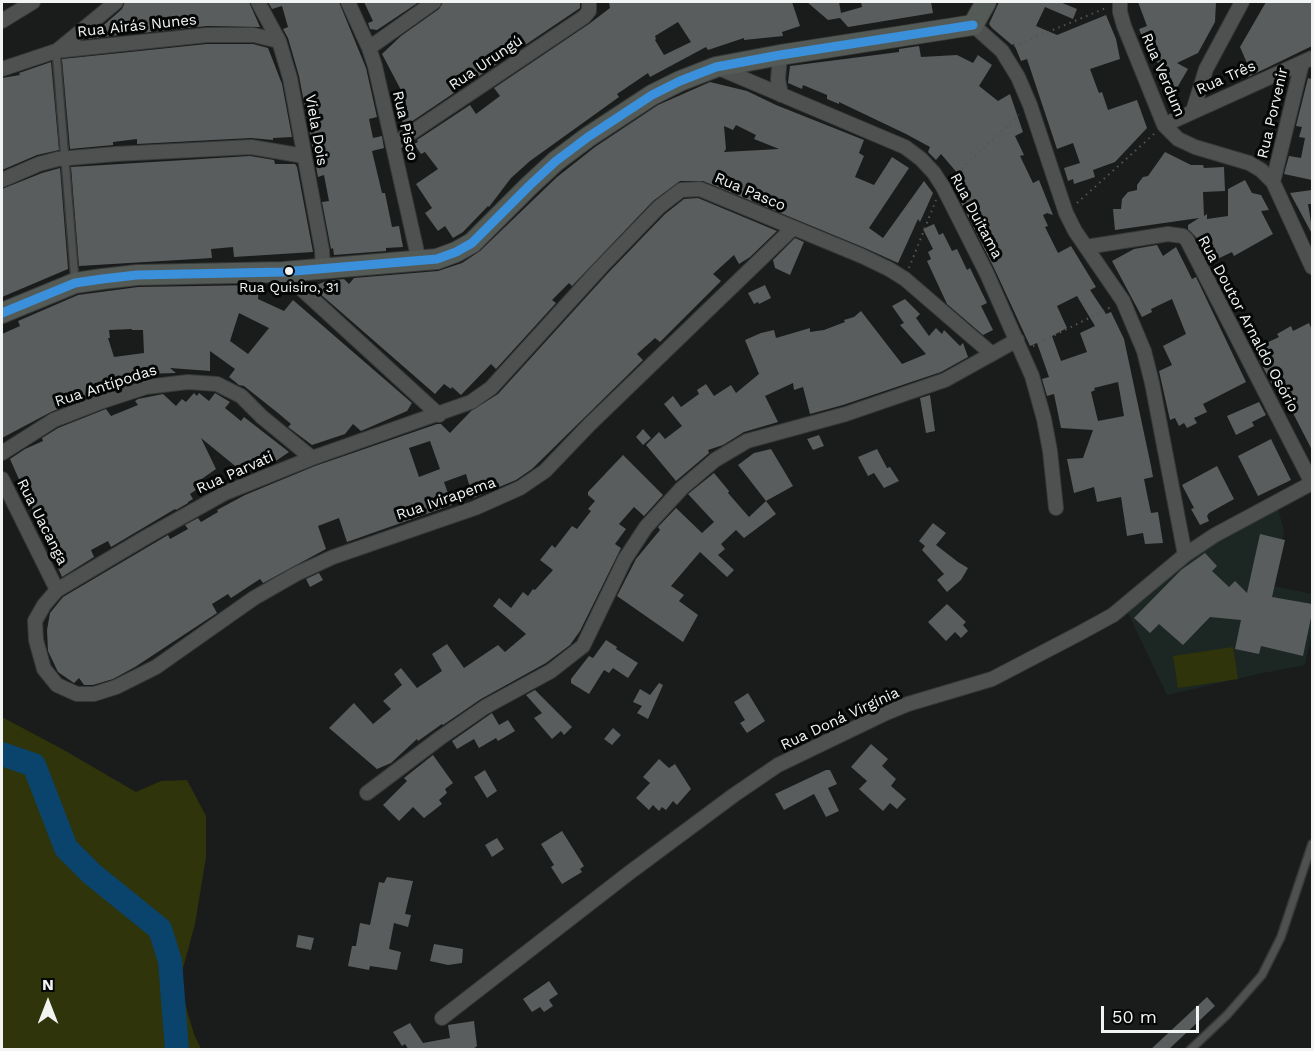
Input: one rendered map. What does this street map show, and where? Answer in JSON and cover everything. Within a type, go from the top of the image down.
[{"type":"street","points":[[2,21],[33,2]]},
{"type":"street","points":[[56,51],[116,2]]},
{"type":"street","name":"Viela Dois","points":[[258,2],[279,41],[290,78],[322,250],[323,270]]},
{"type":"street","name":"Rua Pisco","points":[[348,2],[369,48],[418,261]]},
{"type":"street","points":[[369,48],[434,2]]},
{"type":"street","name":"Rua Urungú","points":[[393,145],[584,17],[589,11],[589,2]]},
{"type":"street","points":[[973,25],[986,2]]},
{"type":"street","name":"Rua Verdum","points":[[1120,2],[1124,26],[1164,125],[1178,139],[1195,147],[1233,156],[1249,163],[1274,182],[1312,267]]},
{"type":"street","points":[[1193,111],[1206,69],[1242,2]]},
{"type":"street","points":[[973,25],[1002,51],[1018,77],[1030,105],[1066,213],[1123,301],[1144,351],[1185,555]]},
{"type":"street","points":[[2,313],[75,283],[136,275],[323,270],[437,259],[472,243],[556,161],[588,137],[651,95],[680,81],[716,67],[973,25]]},
{"type":"street","name":"Rua Airás Nunes","points":[[2,69],[56,51],[207,35],[254,35],[279,41]]},
{"type":"street","points":[[780,55],[778,79],[781,95]]},
{"type":"street","name":"Rua Três","points":[[1164,125],[1307,60]]},
{"type":"street","name":"Rua Porvenir","points":[[1274,182],[1307,60]]},
{"type":"street","name":"Rua Duitama","points":[[716,67],[905,147],[934,173],[987,274],[1032,376],[1050,451],[1056,508]]},
{"type":"street","points":[[2,180],[39,164],[66,158],[251,147],[304,156]]},
{"type":"street","name":"Rua Pasco","points":[[439,415],[471,402],[491,388],[659,207],[681,190],[700,189],[889,269],[905,279],[992,354]]},
{"type":"street","name":"Rua Ivirapema","points":[[116,687],[156,667],[254,598],[333,556],[476,508],[520,488],[544,471],[793,228]]},
{"type":"street","name":"Rua Doutor Arnaldo Osório","points":[[1086,247],[1168,234],[1183,236],[1187,240],[1312,483]]},
{"type":"street","points":[[283,272],[439,415]]},
{"type":"street","points":[[367,793],[440,738],[494,702],[551,671],[583,646],[624,559],[646,527],[682,488],[715,460],[747,441],[846,414],[945,381],[992,354],[1019,346]]},
{"type":"street","name":"Rua Antípodas","points":[[2,453],[54,420],[103,401],[146,387],[188,382],[217,384],[240,396],[312,458]]},
{"type":"street","name":"Rua Parvati","points":[[57,590],[225,493],[312,458],[439,415]]},
{"type":"street","name":"Rua Uacanga","points":[[2,479],[57,590],[44,605],[35,621],[36,640],[44,669],[57,685],[77,694],[94,694],[116,687]]},
{"type":"street","name":"Rua Doná Virgínia","points":[[442,1018],[620,880],[778,765],[886,713],[992,678],[1082,632],[1113,615],[1185,555],[1215,535],[1312,483]]},
{"type":"lane","points":[[56,51],[75,283]]},
{"type":"lane","points":[[1190,1050],[1227,1015],[1262,975],[1281,937],[1312,844]]},
{"type":"path","points":[[1002,51],[1120,2]]},
{"type":"path","points":[[1066,213],[1164,125]]},
{"type":"path","points":[[1019,346],[1123,301]]},
{"type":"shaded area","points":[[1277,505],[1284,531],[1273,586],[1312,594],[1312,631],[1305,665],[1167,695],[1125,607],[1211,540]]},
{"type":"green space","points":[[1233,647],[1238,679],[1178,688],[1173,656]]},
{"type":"green space","points":[[2,717],[136,792],[161,781],[187,780],[206,816],[206,857],[195,924],[179,983],[194,1034],[201,1049],[2,1049]]},
{"type":"building","points":[[125,2],[249,2],[260,27],[207,26],[142,33],[141,26],[119,35],[88,39],[122,9]]},
{"type":"building","points":[[268,2],[339,2],[366,68],[377,117],[369,119],[373,138],[382,136],[384,148],[372,151],[382,193],[385,193],[392,227],[399,226],[403,247],[386,248],[386,251],[334,255],[322,202],[329,201],[324,175],[318,177],[299,76],[288,38],[283,29],[288,27],[282,6],[272,9]]},
{"type":"building","points":[[364,2],[419,2],[377,30],[370,29],[368,23],[373,21]]},
{"type":"building","points":[[443,2],[580,2],[580,8],[405,126],[402,121],[409,117],[406,112],[408,111],[401,102],[404,100],[400,94],[402,92],[382,54],[401,36],[439,9]]},
{"type":"building","points":[[609,2],[792,2],[800,26],[782,32],[783,36],[744,40],[744,38],[708,50],[706,47],[650,77],[648,73],[617,94],[619,97],[530,161],[511,178],[489,207],[463,232],[453,238],[445,226],[438,231],[425,213],[432,208],[416,184],[438,169],[425,152],[421,154],[414,144],[418,142],[417,140],[470,105],[476,114],[500,96],[494,88],[610,8]],"holes":[[[678,22],[691,42],[664,55],[655,36]]]},
{"type":"building","points":[[807,2],[839,2],[841,13],[862,7],[861,2],[931,2],[933,13],[848,27],[840,18],[828,20]]},
{"type":"building","points":[[999,2],[1060,2],[1077,9],[1073,19],[1045,7],[1036,26],[1057,35],[1106,15],[1116,39],[1120,59],[1090,69],[1108,110],[1137,100],[1147,128],[1115,162],[1093,170],[1095,177],[1074,184],[1073,179],[1068,181],[1064,168],[1080,163],[1073,143],[1057,149],[1027,59],[1021,61],[1014,44],[1012,45],[989,24]]},
{"type":"building","points":[[1138,2],[1216,2],[1215,22],[1198,53],[1177,63],[1188,69],[1174,93],[1159,84],[1156,74],[1161,71],[1157,61],[1161,60],[1154,41],[1145,44],[1139,29],[1147,26]]},
{"type":"building","points":[[1266,2],[1312,2],[1312,46],[1248,77],[1242,65],[1247,63],[1240,47]]},
{"type":"building","points":[[207,44],[253,44],[268,48],[282,84],[292,137],[273,138],[273,140],[251,138],[137,144],[137,139],[113,142],[113,145],[70,149],[62,59]]},
{"type":"building","points":[[919,46],[921,57],[957,55],[973,63],[978,55],[992,65],[979,86],[998,101],[1010,94],[1023,132],[1015,136],[1024,155],[1020,156],[1033,183],[1039,180],[1053,215],[1047,213],[1043,215],[1048,226],[1045,227],[1058,253],[1071,246],[1096,287],[1090,290],[1106,314],[1111,312],[1124,339],[1153,477],[1144,479],[1151,513],[1158,512],[1163,543],[1145,544],[1143,533],[1127,536],[1121,497],[1097,502],[1094,487],[1074,493],[1067,459],[1083,458],[1093,430],[1061,428],[1054,394],[1047,396],[1042,379],[1049,377],[1037,343],[1030,346],[951,183],[959,175],[941,154],[936,160],[928,152],[930,147],[906,134],[839,102],[839,104],[827,99],[827,95],[803,85],[802,89],[788,83],[790,66],[899,52],[899,49]],"holes":[[[1077,296],[1095,326],[1080,333],[1087,352],[1061,361],[1052,336],[1067,328],[1057,306]],[[1118,382],[1124,416],[1098,421],[1091,392],[1095,390],[1094,388]]]},
{"type":"building","points":[[51,62],[59,150],[37,155],[2,170],[2,78],[20,75],[19,73]]},
{"type":"building","points":[[1308,78],[1312,79],[1312,180],[1284,174],[1289,156],[1301,158],[1305,138],[1299,137],[1302,127],[1296,126]]},
{"type":"building","points":[[710,82],[747,91],[864,140],[859,153],[864,156],[855,177],[874,185],[892,157],[909,168],[869,228],[883,238],[924,181],[933,193],[898,263],[703,181],[680,181],[653,201],[572,286],[569,283],[552,300],[556,303],[496,369],[491,364],[461,395],[452,387],[451,389],[444,384],[435,394],[318,292],[317,285],[326,281],[344,279],[349,284],[354,278],[438,271],[462,263],[480,251],[557,177],[595,147],[658,105]],"holes":[[[736,125],[756,135],[754,139],[779,149],[724,152],[726,149],[724,126],[733,130]]]},
{"type":"building","points":[[1165,152],[1191,165],[1203,165],[1204,168],[1224,167],[1225,191],[1203,192],[1204,216],[1207,214],[1207,219],[1228,216],[1228,189],[1245,180],[1252,193],[1261,195],[1269,210],[1261,211],[1273,234],[1234,256],[1232,252],[1209,263],[1195,236],[1188,229],[1188,225],[1199,218],[1115,230],[1113,209],[1121,209],[1122,199],[1128,192],[1137,190],[1137,185],[1143,177],[1148,176]]},
{"type":"building","points":[[250,156],[274,160],[275,164],[295,164],[297,167],[313,252],[234,257],[233,247],[211,249],[212,258],[79,266],[71,167]]},
{"type":"building","points":[[60,168],[68,269],[2,297],[2,189]]},
{"type":"building","points":[[1312,190],[1312,204],[1308,204],[1311,232],[1290,193]]},
{"type":"building","points":[[698,198],[777,231],[750,257],[739,264],[734,255],[713,274],[721,281],[660,342],[655,338],[637,354],[643,360],[532,469],[516,480],[473,498],[466,474],[444,482],[452,505],[347,542],[339,518],[318,526],[326,549],[263,583],[260,579],[231,598],[228,594],[212,604],[217,613],[135,667],[113,679],[93,685],[84,685],[79,678],[74,683],[58,672],[48,651],[47,630],[50,613],[63,597],[168,535],[170,539],[188,529],[185,525],[198,518],[201,522],[218,512],[217,510],[245,495],[315,466],[437,424],[441,424],[450,433],[471,411],[498,394],[608,273],[665,214],[684,199]],"holes":[[[430,441],[440,469],[419,477],[409,448]]]},
{"type":"building","points":[[934,224],[939,235],[943,233],[952,251],[957,249],[967,270],[970,268],[987,303],[981,306],[993,330],[983,335],[947,304],[927,261],[931,259],[928,252],[933,249],[923,229]]},
{"type":"building","points":[[795,238],[804,242],[790,275],[775,268],[773,260]]},
{"type":"building","points":[[1157,245],[1163,256],[1176,247],[1192,279],[1196,277],[1246,382],[1203,404],[1207,412],[1194,418],[1197,423],[1187,428],[1184,423],[1179,426],[1175,418],[1170,420],[1159,371],[1172,365],[1163,346],[1186,334],[1172,299],[1151,309],[1152,312],[1142,317],[1112,261],[1134,249]]},
{"type":"building","points":[[259,285],[258,299],[284,311],[293,300],[412,403],[407,411],[361,431],[353,424],[345,434],[312,445],[288,427],[291,424],[278,413],[229,377],[235,369],[210,351],[210,371],[170,368],[176,373],[140,374],[142,376],[115,381],[116,385],[51,412],[2,438],[2,334],[20,326],[18,321],[78,295],[138,287]],"holes":[[[239,313],[269,328],[248,354],[230,341]],[[109,330],[143,330],[144,353],[114,357],[108,338],[110,338]]]},
{"type":"building","points":[[765,285],[771,298],[754,304],[748,293]]},
{"type":"building","points":[[905,299],[920,314],[916,318],[929,336],[936,328],[942,334],[944,330],[960,346],[963,343],[968,357],[941,372],[810,414],[803,387],[794,390],[793,383],[765,396],[778,422],[744,432],[723,445],[708,450],[709,453],[676,481],[646,445],[659,432],[665,439],[682,426],[664,404],[673,396],[681,407],[699,394],[697,390],[706,384],[714,396],[731,385],[736,393],[759,374],[745,340],[761,333],[774,330],[776,338],[810,328],[810,332],[824,330],[845,322],[844,320],[854,317],[861,311],[902,364],[926,354],[900,325],[904,323],[892,306]]},
{"type":"building","points":[[1309,323],[1312,330],[1312,450],[1278,384],[1273,386],[1248,339],[1254,335],[1260,346],[1279,337],[1277,334],[1291,326],[1293,331]]},
{"type":"building","points":[[194,393],[197,396],[199,393],[209,401],[215,393],[230,402],[225,408],[241,421],[244,417],[289,452],[270,465],[268,462],[245,474],[201,438],[216,469],[193,485],[196,490],[190,494],[193,499],[111,547],[108,541],[91,550],[94,557],[62,577],[10,459],[43,441],[42,438],[58,428],[106,409],[111,416],[138,405],[135,401],[138,399],[163,394],[176,406],[182,399],[186,402]]},
{"type":"building","points":[[930,395],[935,431],[926,433],[920,398]]},
{"type":"building","points":[[1259,402],[1266,415],[1252,422],[1254,426],[1236,435],[1227,416]]},
{"type":"building","points":[[643,429],[651,438],[643,445],[636,437]]},
{"type":"building","points":[[819,435],[824,446],[813,450],[807,439]]},
{"type":"building","points":[[1271,439],[1291,480],[1258,496],[1238,456]]},
{"type":"building","points":[[771,449],[793,486],[766,501],[738,465],[754,453]]},
{"type":"building","points":[[877,449],[887,468],[890,467],[899,481],[884,488],[874,473],[868,476],[858,457]]},
{"type":"building","points":[[623,455],[663,495],[644,516],[634,507],[619,524],[626,529],[615,544],[621,548],[580,631],[570,645],[546,663],[481,699],[418,741],[417,739],[391,763],[377,769],[329,728],[354,703],[373,724],[391,709],[383,701],[402,685],[394,674],[401,668],[417,688],[442,671],[432,654],[447,644],[464,668],[498,645],[505,652],[526,634],[493,606],[499,598],[511,608],[523,592],[528,596],[553,570],[540,560],[552,545],[555,548],[572,526],[577,529],[591,511],[588,509],[595,501],[588,495],[588,492]]},
{"type":"building","points":[[1217,466],[1234,499],[1209,513],[1207,516],[1209,521],[1200,525],[1182,485]]},
{"type":"building","points":[[714,473],[749,517],[766,501],[776,514],[744,538],[736,530],[721,544],[725,549],[718,555],[734,570],[727,577],[700,552],[671,586],[684,595],[679,601],[698,615],[683,642],[617,596],[636,559],[660,530],[658,527],[676,508],[702,533],[714,522],[688,494]]},
{"type":"building","points":[[933,523],[946,533],[936,545],[968,568],[961,580],[947,592],[937,580],[944,574],[922,550],[925,546],[919,541]]},
{"type":"building","points":[[1260,534],[1285,540],[1272,597],[1312,604],[1303,656],[1261,646],[1259,654],[1235,649],[1241,620],[1210,617],[1183,645],[1159,624],[1150,633],[1134,618],[1181,570],[1205,553],[1217,566],[1212,571],[1229,587],[1235,581],[1247,593]]},
{"type":"building","points":[[319,573],[323,580],[310,587],[306,579]]},
{"type":"building","points":[[947,604],[966,622],[963,625],[968,631],[961,638],[955,632],[946,641],[928,622]]},
{"type":"building","points":[[606,640],[638,663],[628,678],[613,668],[609,673],[604,670],[589,694],[571,683],[571,679],[589,656],[593,658]]},
{"type":"building","points":[[659,683],[663,685],[648,719],[637,713],[642,706],[633,702],[640,689],[650,695]]},
{"type":"building","points":[[535,690],[572,727],[564,735],[561,731],[552,739],[534,718],[542,713],[526,695]]},
{"type":"building","points":[[748,693],[765,721],[747,733],[740,723],[745,720],[734,702]]},
{"type":"building","points":[[492,713],[499,725],[508,720],[515,731],[479,748],[474,739],[457,749],[452,741]]},
{"type":"building","points":[[613,728],[621,735],[612,745],[604,739]]},
{"type":"building","points":[[871,744],[888,759],[882,766],[896,779],[891,786],[906,799],[897,809],[890,803],[883,811],[859,789],[867,781],[851,767]]},
{"type":"building","points":[[433,755],[453,783],[445,789],[447,793],[439,800],[442,804],[424,818],[413,807],[399,821],[383,805],[407,781],[404,778]]},
{"type":"building","points":[[659,759],[669,768],[675,764],[691,789],[677,805],[673,801],[666,810],[662,807],[659,811],[653,805],[649,810],[636,798],[650,783],[643,777]]},
{"type":"building","points":[[485,770],[497,791],[487,798],[474,777]]},
{"type":"building","points":[[830,770],[837,784],[828,788],[839,811],[826,817],[814,794],[784,810],[775,794]]},
{"type":"building","points":[[562,831],[584,866],[580,869],[582,872],[562,884],[551,867],[554,865],[541,844]]},
{"type":"building","points":[[497,838],[504,849],[492,857],[485,845]]},
{"type":"building","points":[[387,877],[413,881],[405,914],[411,915],[408,927],[394,923],[389,949],[401,952],[397,970],[370,966],[369,970],[348,966],[352,946],[356,946],[360,923],[370,925],[379,882],[384,883]]},
{"type":"building","points":[[298,935],[314,938],[311,950],[296,947]]},
{"type":"building","points":[[434,944],[463,949],[462,963],[448,965],[430,961]]},
{"type":"building","points":[[549,981],[558,994],[549,1000],[553,1006],[544,1012],[540,1007],[532,1012],[523,999]]},
{"type":"building","points":[[1207,997],[1215,1006],[1168,1050],[1150,1050]]},
{"type":"building","points":[[474,1021],[477,1046],[472,1050],[409,1050],[405,1044],[402,1046],[393,1032],[410,1023],[423,1043],[450,1038],[448,1025]]},
{"type":"waterway","points":[[2,754],[34,765],[66,848],[92,874],[160,929],[170,961],[177,1050]]},
{"type":"transit line","points":[[2,313],[75,283],[102,279],[137,275],[283,272],[437,259],[472,243],[556,161],[588,137],[652,95],[680,81],[716,67],[973,25]]},
{"type":"place","name":"Rua Quisiro, 31","points":[[289,271]]}]
